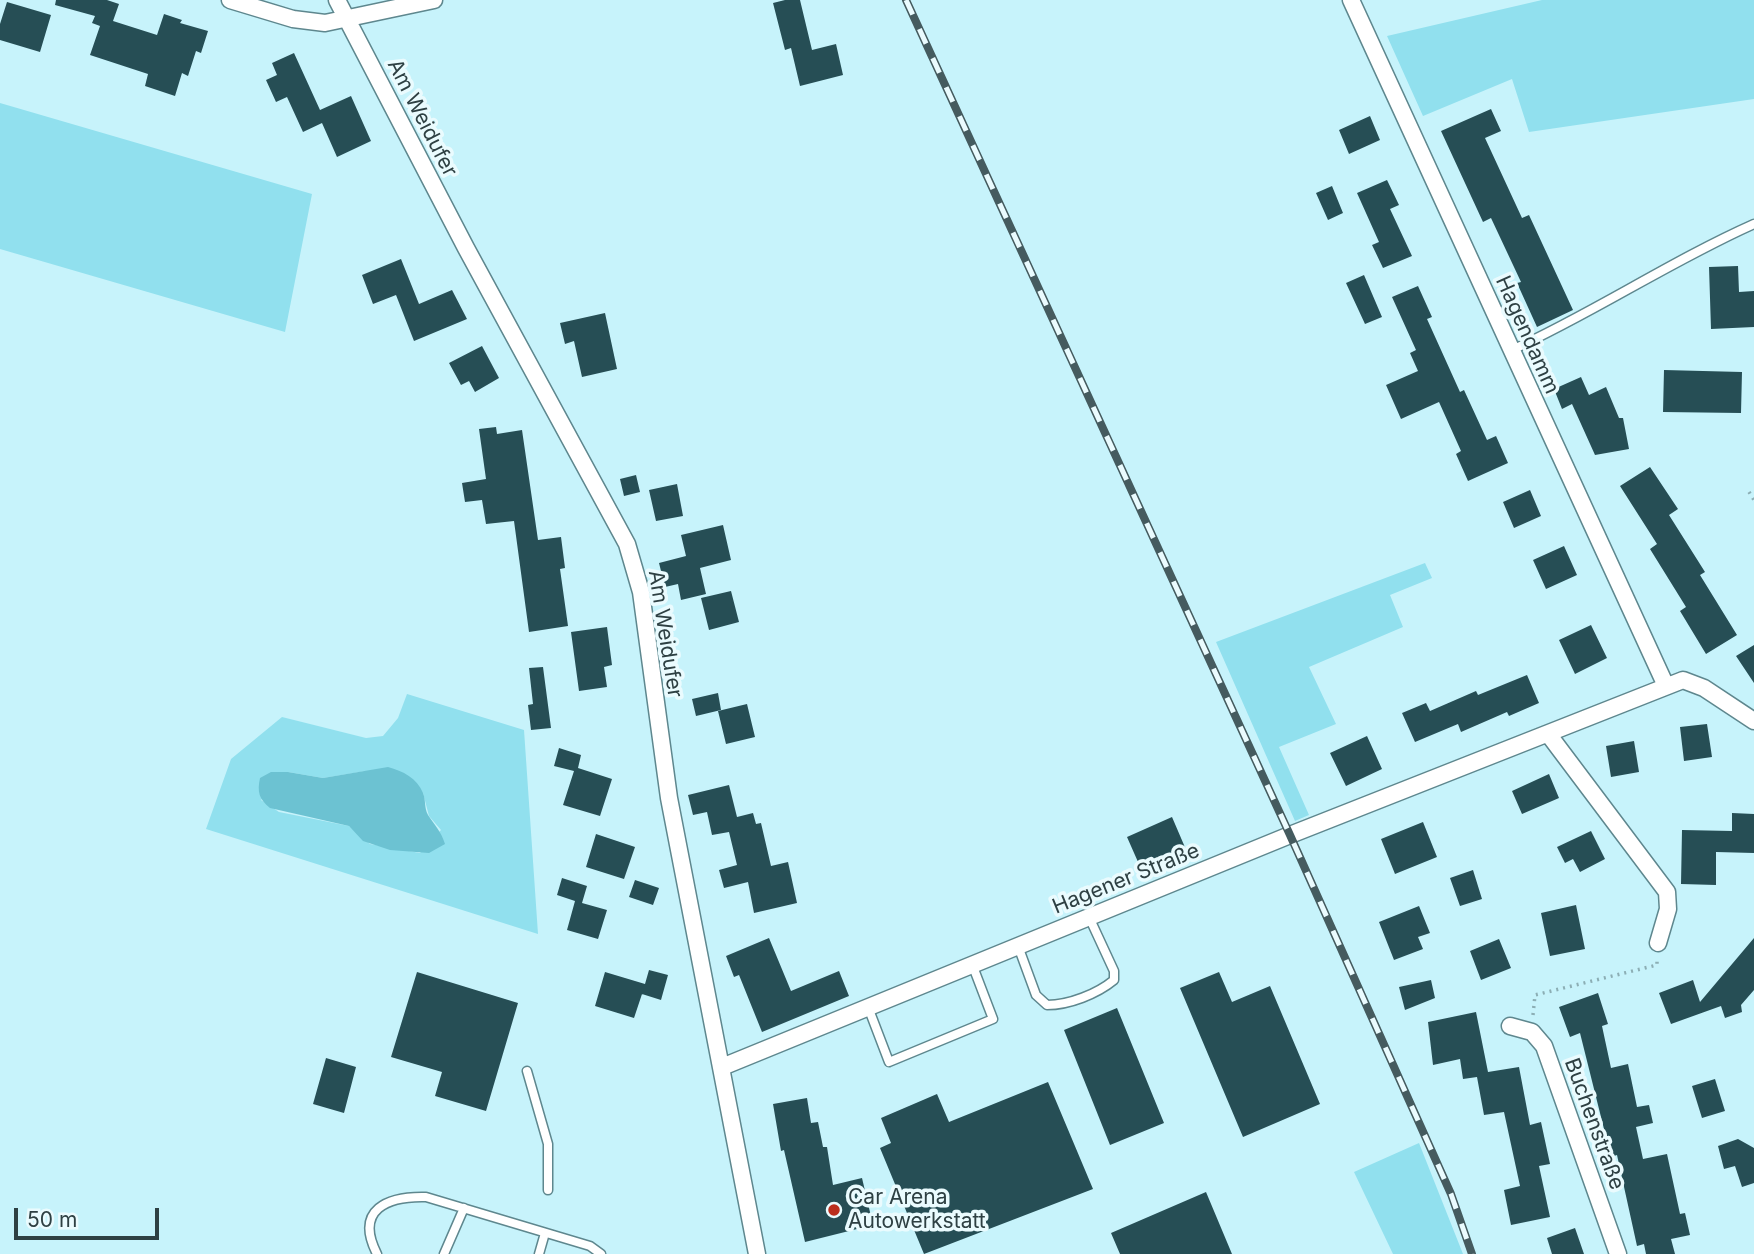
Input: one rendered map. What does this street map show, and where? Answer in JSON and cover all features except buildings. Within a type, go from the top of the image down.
[{"type":"street","points":[[229,0],[293,19],[325,23],[434,0]]},
{"type":"street","name":"Am Weidufer","points":[[337,0],[466,248],[627,544],[642,592],[669,798],[758,1254]]},
{"type":"street","name":"Hagendamm","points":[[1351,0],[1666,686]]},
{"type":"street","name":"Hagener Straße","points":[[722,1067],[972,964],[1683,680],[1704,688],[1754,722]]},
{"type":"street","points":[[1549,735],[1667,892],[1668,909],[1658,943]]},
{"type":"street","points":[[1510,1026],[1532,1032]]},
{"type":"street","name":"Buchenstraße","points":[[1532,1032],[1544,1046],[1618,1254]]},
{"type":"lane","points":[[1510,351],[1563,327],[1701,247],[1754,224]]},
{"type":"lane","points":[[1017,946],[1036,995],[1047,1005],[1058,1005],[1104,988],[1114,980],[1114,971],[1089,917]]},
{"type":"lane","points":[[868,1007],[889,1062],[901,1058],[993,1019],[972,964]]},
{"type":"lane","points":[[527,1071],[548,1144],[548,1190]]},
{"type":"lane","points":[[377,1254],[371,1224],[376,1208],[385,1201],[404,1196],[426,1197],[464,1208],[590,1246],[601,1254]]},
{"type":"lane","points":[[444,1254],[464,1208]]},
{"type":"lane","points":[[539,1254],[545,1233]]},
{"type":"path","points":[[1749,492],[1754,500]]},
{"type":"path","points":[[1532,1032],[1535,995],[1657,965],[1658,943]]},
{"type":"shaded area","points":[[1542,0],[1754,0],[1754,99],[1529,132],[1512,79],[1423,116],[1387,36]]},
{"type":"shaded area","points":[[0,103],[312,194],[285,332],[0,249]]},
{"type":"shaded area","points":[[1425,563],[1432,578],[1390,595],[1403,627],[1309,667],[1336,724],[1279,747],[1309,815],[1295,821],[1216,642]]},
{"type":"shaded area","points":[[407,694],[524,730],[538,934],[206,829],[231,759],[282,717],[366,738],[383,736],[398,718]],"holes":[[[366,771],[423,793],[429,816],[441,830],[420,853],[370,844],[349,826],[279,812],[261,800],[288,772],[323,778]]]},
{"type":"shaded area","points":[[388,767],[404,773],[417,783],[424,796],[427,812],[445,844],[429,853],[390,850],[363,841],[349,826],[270,808],[261,798],[259,791],[260,778],[271,772],[323,778]]},
{"type":"shaded area","points":[[1419,1143],[1463,1254],[1393,1254],[1354,1172]]},
{"type":"railway","points":[[906,0],[1290,835],[1451,1194],[1472,1254]]},
{"type":"place","name":"Car Arena Autowerkstatt","points":[[834,1210]]}]
